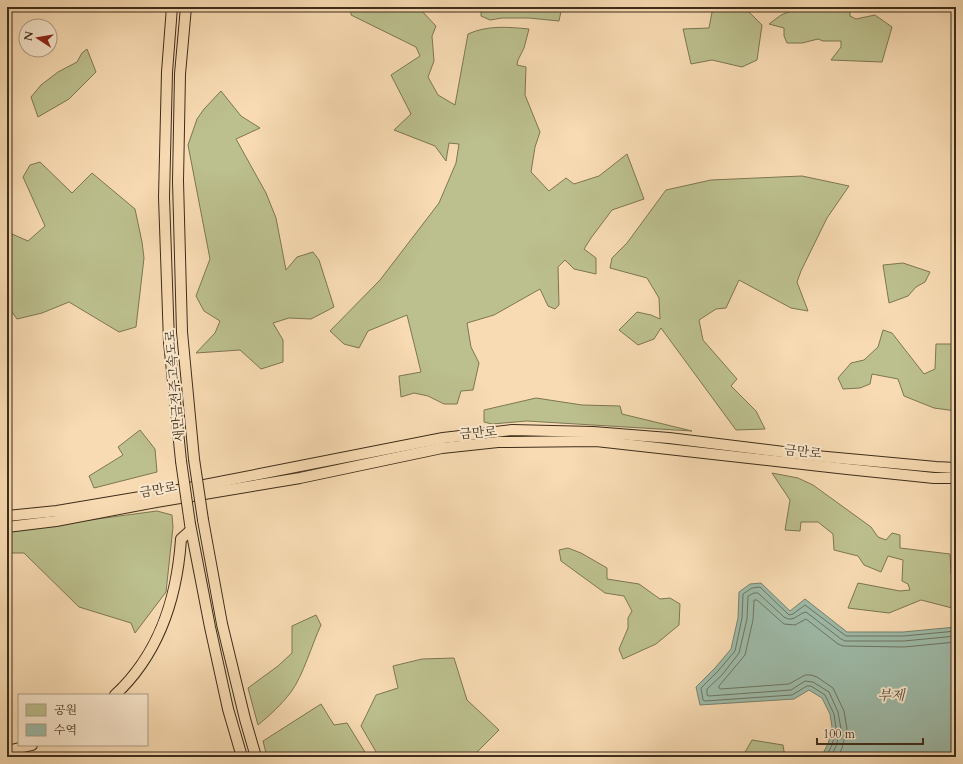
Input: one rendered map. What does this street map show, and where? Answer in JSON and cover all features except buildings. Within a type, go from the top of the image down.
[{"type":"highway","name":"새만금전주고속도로","points":[[172,7],[167,72],[164,197],[169,342],[181,461],[191,527],[210,627],[228,709],[242,757]]},
{"type":"highway","name":"새만금전주고속도로","points":[[186,7],[180,74],[178,181],[182,332],[194,459],[203,520],[222,624],[256,757]]},
{"type":"highway","name":"금만로","points":[[7,516],[57,511],[158,494],[443,438],[512,430],[593,432],[669,438],[816,456],[956,468]]},
{"type":"highway","name":"금만로","points":[[7,527],[56,521],[156,502],[300,478],[442,448],[498,442],[596,441],[855,470],[934,478],[956,478]]},
{"type":"highway","points":[[116,694],[125,686],[147,656],[161,630],[170,606],[176,583],[181,539],[191,527]]},
{"type":"highway","points":[[7,751],[28,746]]},
{"type":"green space","points":[[351,7],[421,7],[420,9],[436,26],[432,36],[434,61],[428,77],[438,95],[455,105],[468,34],[491,28],[506,27],[529,29],[524,48],[517,65],[526,67],[525,95],[540,132],[535,147],[531,172],[549,191],[566,178],[574,184],[599,176],[627,154],[644,199],[612,210],[591,238],[584,249],[596,258],[596,274],[574,269],[565,260],[558,267],[559,305],[555,309],[548,306],[540,289],[494,315],[467,323],[471,347],[479,363],[473,390],[461,391],[457,404],[444,404],[428,396],[414,393],[401,397],[399,376],[421,372],[407,315],[368,331],[359,348],[344,344],[330,331],[380,280],[439,203],[456,163],[459,144],[449,143],[446,161],[435,146],[394,130],[411,114],[391,75],[420,56],[416,47],[351,15]]},
{"type":"green space","points":[[481,7],[562,7],[559,21],[529,18],[502,18],[490,20],[481,16]]},
{"type":"green space","points":[[713,7],[744,7],[762,25],[757,60],[742,67],[712,60],[691,64],[683,29],[709,28]]},
{"type":"green space","points":[[801,7],[850,7],[850,16],[856,19],[875,15],[892,27],[882,62],[831,60],[841,47],[841,41],[823,41],[818,39],[802,43],[787,43],[784,36],[784,28],[769,24],[781,15]]},
{"type":"green space","points":[[87,49],[96,72],[69,99],[38,117],[31,97],[41,85],[58,72],[77,62],[82,53]]},
{"type":"green space","points":[[221,91],[241,116],[260,128],[236,139],[266,193],[276,218],[286,270],[297,257],[313,252],[319,260],[334,307],[311,319],[289,318],[273,323],[283,340],[283,362],[261,369],[240,350],[196,353],[215,333],[220,321],[204,311],[196,296],[210,259],[188,145],[197,119]]},
{"type":"green space","points":[[40,162],[72,193],[92,173],[135,209],[144,258],[136,327],[119,332],[69,302],[42,313],[17,319],[7,305],[7,227],[12,234],[28,241],[45,226],[23,177],[30,165]]},
{"type":"green space","points":[[802,176],[849,186],[827,218],[797,282],[808,311],[791,308],[739,280],[726,308],[716,309],[699,320],[703,340],[737,379],[731,386],[756,411],[765,429],[736,430],[661,328],[654,339],[638,345],[619,330],[637,312],[651,315],[660,319],[659,298],[647,278],[610,268],[612,258],[627,243],[666,190],[711,180]]},
{"type":"green space","points":[[903,263],[930,272],[925,282],[916,287],[908,296],[889,303],[883,265]]},
{"type":"green space","points":[[883,330],[892,333],[924,374],[935,369],[936,344],[956,344],[956,411],[934,408],[904,396],[898,379],[872,374],[870,384],[860,388],[843,389],[838,378],[851,363],[864,360],[878,347]]},
{"type":"green space","points":[[536,398],[582,405],[620,406],[622,414],[692,431],[527,421],[492,424],[484,422],[484,410]]},
{"type":"green space","points":[[140,430],[155,449],[157,472],[94,488],[89,476],[123,455],[118,447]]},
{"type":"green space","points":[[772,473],[798,478],[813,485],[871,527],[878,537],[886,540],[892,533],[900,535],[900,548],[950,554],[951,574],[956,571],[956,609],[921,600],[889,613],[848,608],[858,583],[900,591],[910,590],[908,584],[902,581],[903,560],[888,556],[881,572],[864,565],[858,556],[834,550],[833,534],[818,522],[801,522],[800,531],[785,530],[790,500]]},
{"type":"green space","points":[[157,511],[172,515],[173,527],[166,592],[135,633],[131,623],[79,607],[24,553],[7,553],[7,531]]},
{"type":"green space","points":[[568,548],[581,553],[607,568],[607,579],[639,584],[660,599],[670,598],[680,604],[679,625],[656,644],[623,659],[619,649],[628,628],[628,618],[632,611],[624,596],[605,593],[561,561],[559,550]]},
{"type":"green space","points":[[316,615],[321,625],[295,685],[279,706],[258,725],[248,688],[278,666],[292,653],[292,626]]},
{"type":"green space","points":[[454,658],[467,700],[499,730],[472,757],[379,757],[361,726],[376,695],[398,688],[393,666],[422,659]]},
{"type":"green space","points":[[321,704],[334,725],[347,723],[368,757],[267,757],[263,741]]},
{"type":"green space","points":[[752,740],[783,745],[785,757],[740,757],[744,754]]},
{"type":"water","name":"부제","points":[[761,583],[790,611],[805,599],[847,632],[903,632],[956,627],[956,752],[945,757],[821,757],[828,744],[832,727],[830,714],[822,698],[809,690],[794,699],[700,705],[696,687],[731,649],[738,618],[739,592],[750,584]]}]
